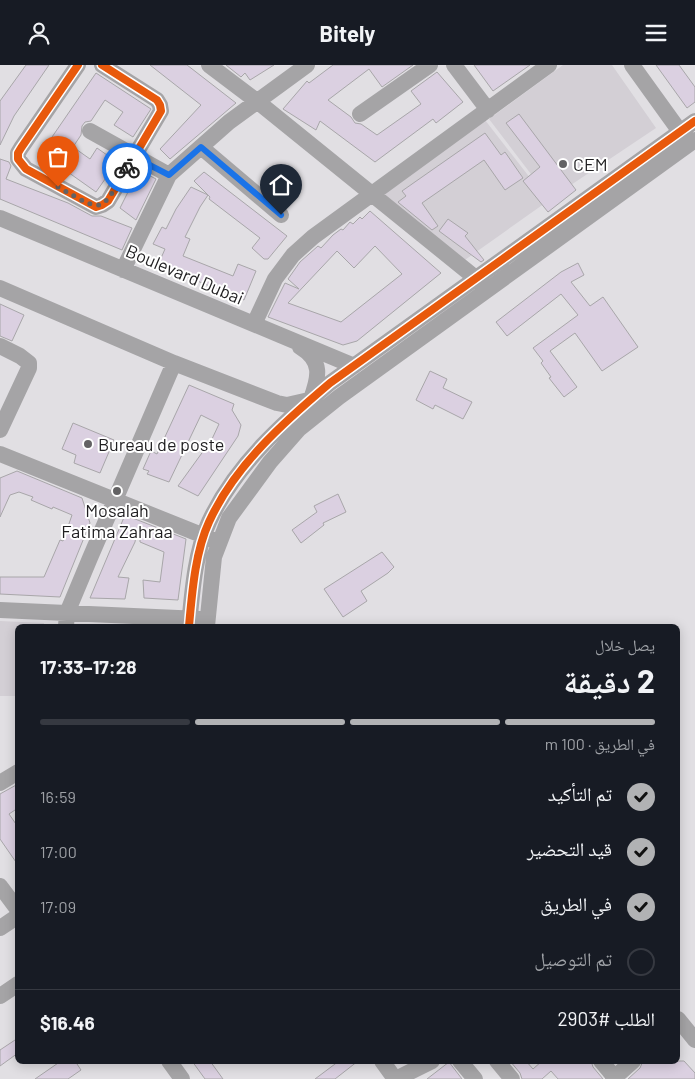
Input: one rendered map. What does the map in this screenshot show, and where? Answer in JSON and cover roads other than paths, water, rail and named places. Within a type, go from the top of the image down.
[{"type":"street","points":[[78,65],[18,153],[18,159],[26,169],[96,207],[108,201],[161,111],[157,100],[102,65]]},
{"type":"street","points":[[209,65],[258,102],[475,279],[489,288]]},
{"type":"street","points":[[123,270],[169,175],[229,122],[307,65]]},
{"type":"street","points":[[360,114],[430,65]]},
{"type":"street","points":[[454,65],[488,111]]},
{"type":"street","points":[[254,324],[275,279],[293,255],[313,237],[549,65]]},
{"type":"street","points":[[632,65],[688,139]]},
{"type":"street","points":[[0,611],[67,620],[207,623],[214,557],[209,522],[231,484],[248,462],[295,423],[338,397],[489,288],[688,139],[695,121]]},
{"type":"street","points":[[90,131],[169,175]]},
{"type":"street","points":[[295,423],[312,399],[354,366],[475,279],[688,139]]},
{"type":"street","points":[[201,147],[281,215]]},
{"type":"street","name":"Boulevard Dubai","points":[[0,218],[354,366]]},
{"type":"street","points":[[0,288],[174,363],[277,403],[287,405],[312,399],[338,397]]},
{"type":"street","points":[[275,333],[304,350],[314,359],[318,370],[312,399]]},
{"type":"street","points":[[0,346],[20,356],[29,363],[29,368],[0,430]]},
{"type":"street","points":[[67,620],[115,499],[174,363]]},
{"type":"street","points":[[277,403],[295,423]]},
{"type":"street","points":[[0,454],[211,539]]},
{"type":"street","points":[[190,623],[195,579],[211,539]]},
{"type":"street","points":[[0,783],[15,774]]},
{"type":"street","points":[[0,886],[15,906]]},
{"type":"street","points":[[0,928],[15,918]]},
{"type":"street","points":[[0,996],[15,986]]},
{"type":"street","points":[[680,1023],[695,1040]]},
{"type":"street","points":[[171,1064],[182,1079]]},
{"type":"street","points":[[384,1064],[395,1079],[426,1064]]},
{"type":"street","points":[[463,1064],[476,1079]]},
{"type":"street","points":[[500,1064],[512,1079]]},
{"type":"street","points":[[603,1064],[615,1079],[630,1064]]},
{"type":"place","name":"CEM","points":[[563,164]]},
{"type":"place","name":"Bureau de poste","points":[[88,444]]},
{"type":"place","name":"Mosalah Fatima Zahraa","points":[[117,491]]}]
